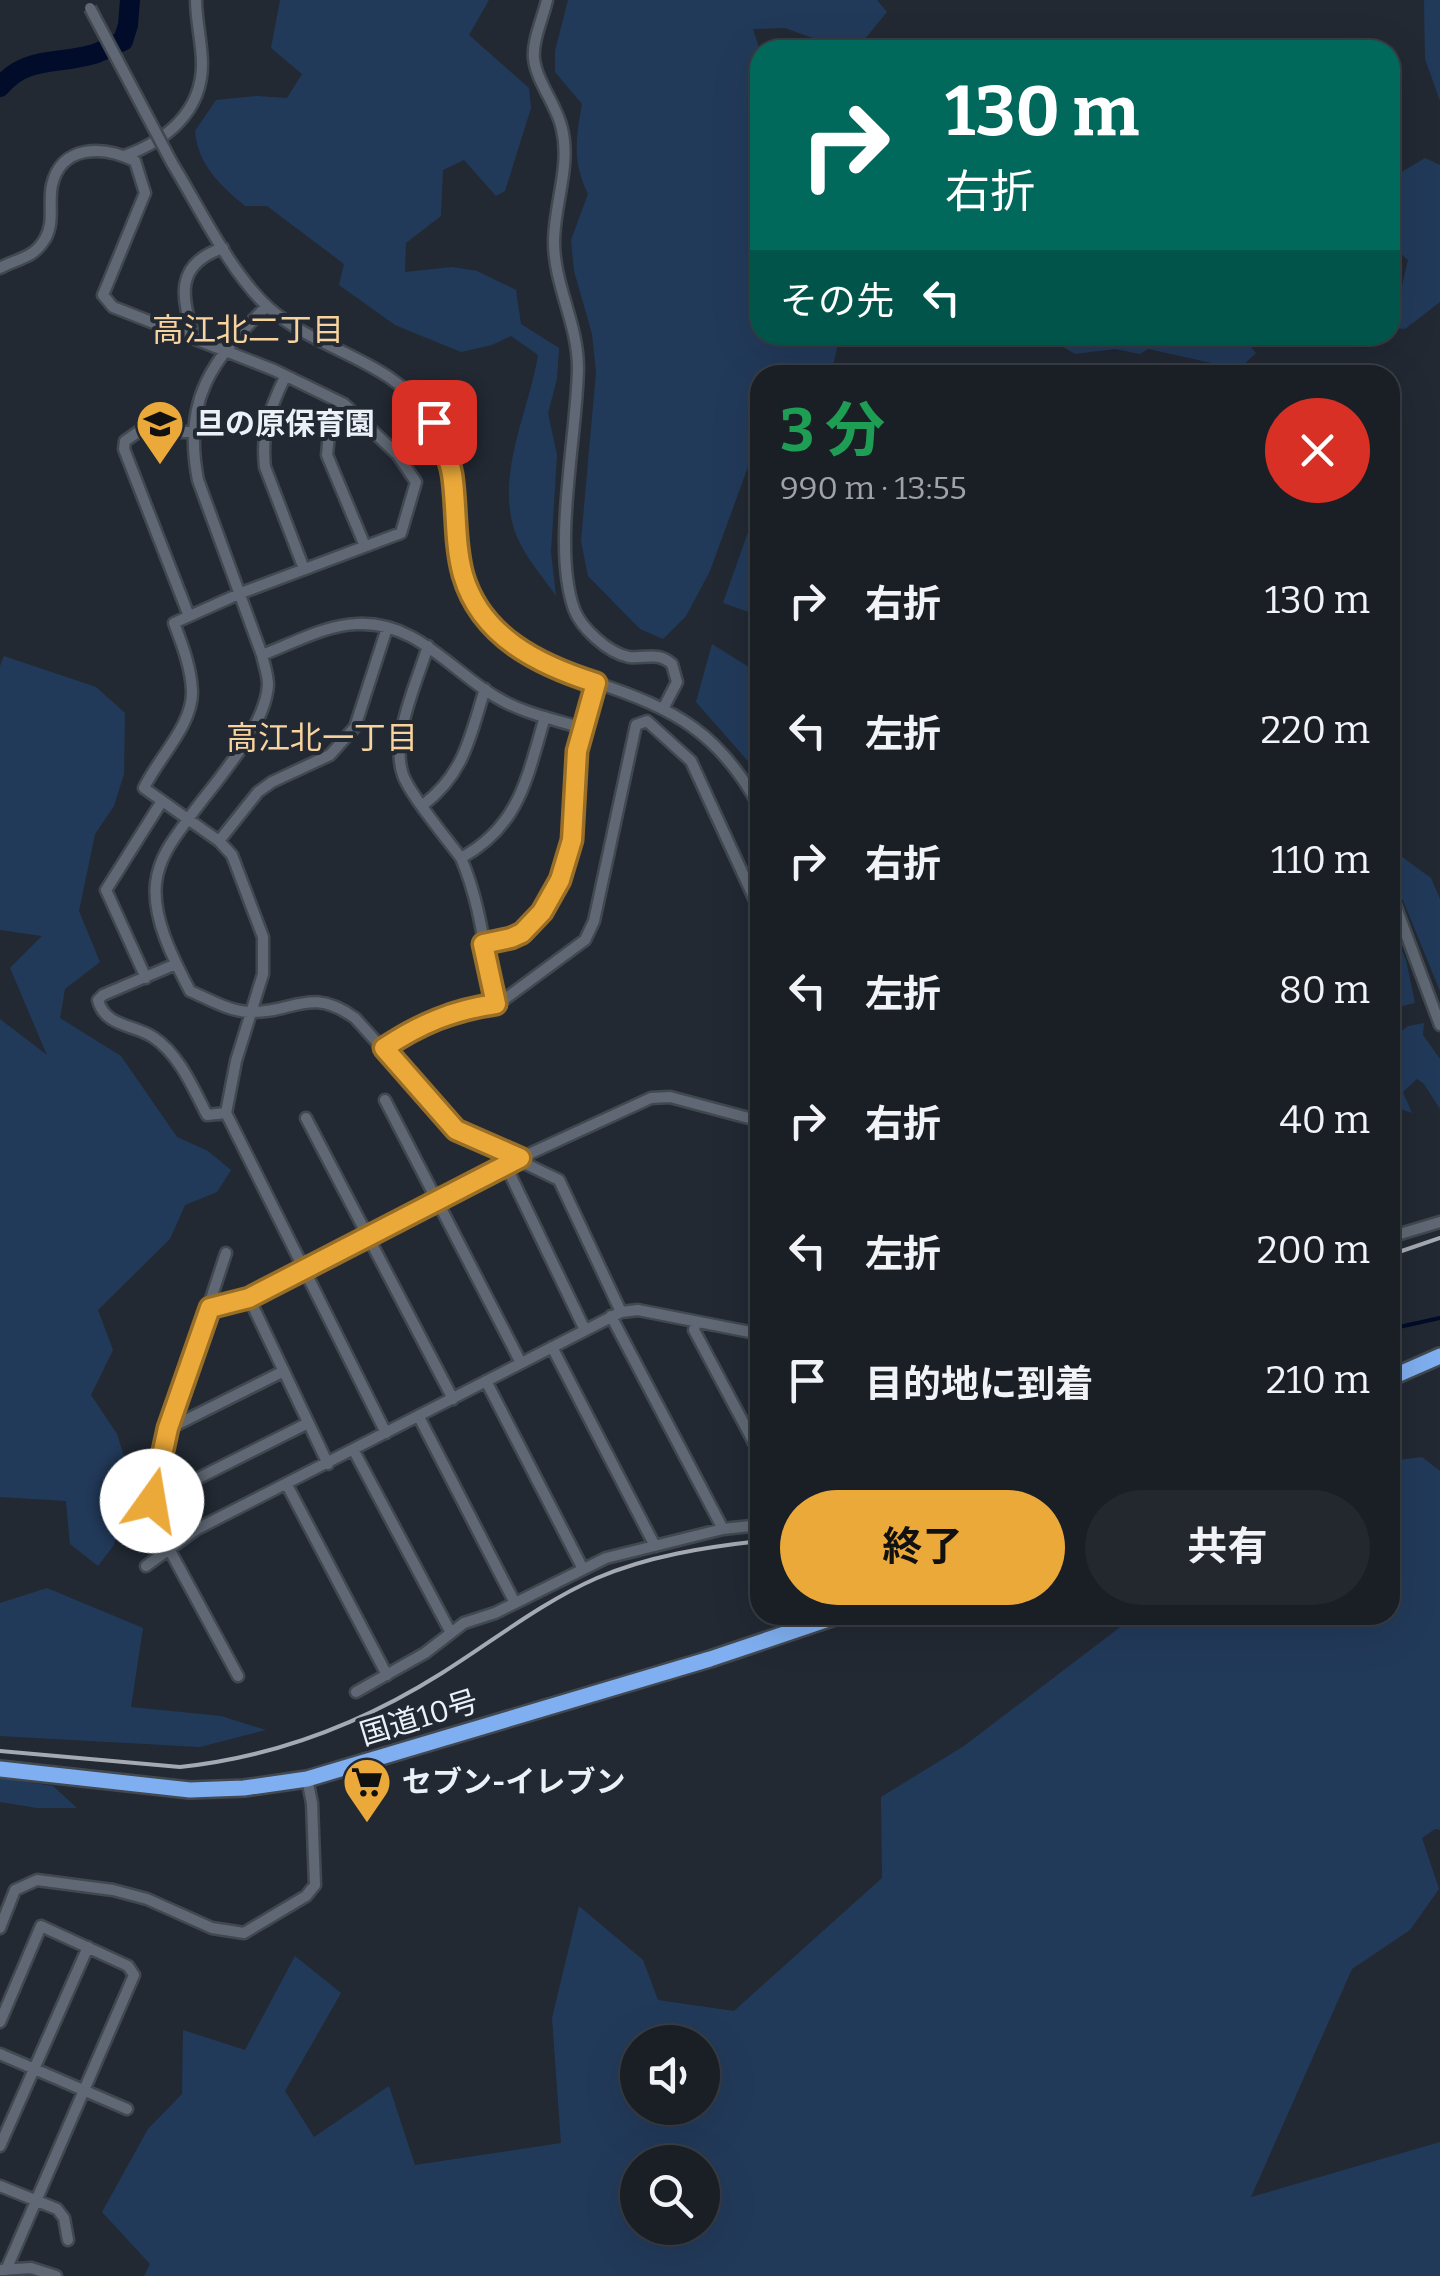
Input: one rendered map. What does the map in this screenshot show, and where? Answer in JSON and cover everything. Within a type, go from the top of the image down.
[{"type":"highway","points":[[1400,1374],[1440,1357]]},
{"type":"highway","name":"国道10号","points":[[0,1769],[190,1790],[244,1788],[307,1779],[811,1625]]},
{"type":"street","points":[[124,156],[169,133],[186,117],[200,89],[202,62],[196,0]]},
{"type":"street","points":[[547,0],[534,55],[563,130],[565,159],[554,260],[576,336],[578,368],[566,581],[574,613],[604,646],[631,657],[658,655],[672,664],[677,682],[664,707]]},
{"type":"street","points":[[88,4],[222,248],[267,306],[291,325],[388,374],[415,396],[434,422],[451,470],[464,575],[482,614],[507,642],[542,664],[664,707],[703,731],[728,757],[750,792]]},
{"type":"street","points":[[0,268],[28,258],[46,238],[53,212],[51,189],[63,160],[79,152],[124,156],[134,162],[144,193],[103,295],[113,306],[344,404],[397,454],[416,482],[401,533],[174,622],[187,658],[192,694],[183,723],[144,788],[219,841],[232,856],[263,937],[263,974],[236,1060],[226,1113],[386,1434]]},
{"type":"street","points":[[195,339],[185,276],[191,266],[222,248]]},
{"type":"street","points":[[267,306],[222,350],[196,408],[198,480],[262,654],[268,682],[250,735],[163,854],[156,902],[176,964],[190,991],[234,1009],[252,1013],[300,1002],[326,1004],[355,1018],[456,1130],[560,1180],[616,1314],[723,1530]]},
{"type":"street","points":[[285,376],[267,418],[263,451],[265,468],[304,569]]},
{"type":"street","points":[[344,404],[330,434],[327,455],[365,546]]},
{"type":"street","points":[[189,616],[124,448],[125,441],[138,432],[194,432]]},
{"type":"street","points":[[262,654],[338,627],[371,624],[428,646],[512,705],[582,728]]},
{"type":"street","points":[[219,841],[258,792],[330,755],[355,727],[387,628]]},
{"type":"street","points":[[428,646],[399,750],[402,774],[461,858],[476,903],[496,1004]]},
{"type":"street","points":[[483,944],[522,933],[542,912],[560,880],[572,840],[574,770],[596,683]]},
{"type":"street","points":[[424,805],[462,762],[485,688]]},
{"type":"street","points":[[461,858],[483,846],[507,822],[522,790],[545,717]]},
{"type":"street","points":[[384,1048],[425,1022],[463,1009],[496,1004],[585,940],[594,921],[636,725],[647,722],[691,761],[750,889]]},
{"type":"street","points":[[146,978],[106,890],[162,802]]},
{"type":"street","points":[[1400,919],[1440,1025]]},
{"type":"street","points":[[176,964],[103,995],[98,1000],[100,1011],[110,1020],[152,1036],[175,1058],[207,1114],[226,1113]]},
{"type":"street","points":[[210,1308],[249,1298],[520,1158],[651,1098],[670,1097],[750,1118]]},
{"type":"street","points":[[385,1100],[521,1363]]},
{"type":"street","points":[[306,1118],[453,1399]]},
{"type":"street","points":[[506,1166],[585,1330]]},
{"type":"street","points":[[1400,1235],[1440,1222]]},
{"type":"street","points":[[144,1524],[168,1428],[226,1253]]},
{"type":"street","points":[[249,1298],[328,1464]]},
{"type":"street","points":[[146,1566],[168,1547],[222,1516],[616,1314],[638,1310],[750,1332]]},
{"type":"street","points":[[696,1322],[694,1330],[750,1435]]},
{"type":"street","points":[[552,1347],[655,1546]]},
{"type":"street","points":[[168,1428],[284,1371]]},
{"type":"street","points":[[486,1381],[584,1569]]},
{"type":"street","points":[[419,1416],[516,1603]]},
{"type":"street","points":[[152,1501],[308,1423]]},
{"type":"street","points":[[354,1451],[451,1633]]},
{"type":"street","points":[[287,1485],[387,1675]]},
{"type":"street","points":[[356,1692],[425,1653],[468,1622],[611,1556],[750,1527]]},
{"type":"street","points":[[168,1547],[238,1676]]},
{"type":"street","points":[[0,1928],[15,1890],[30,1880],[44,1880],[131,1894],[226,1931],[252,1930],[306,1896],[315,1885],[312,1802],[307,1779]]},
{"type":"street","points":[[0,2022],[5,1995],[41,1926],[128,1966],[134,1976],[3,2270],[31,2268],[56,2276]]},
{"type":"street","points":[[0,2146],[88,1947]]},
{"type":"street","points":[[0,2054],[127,2108]]},
{"type":"street","points":[[0,2186],[62,2214],[68,2240]]},
{"type":"shaded area","points":[[280,0],[489,0],[469,35],[529,88],[531,108],[505,191],[496,196],[464,160],[443,170],[441,216],[406,243],[405,272],[452,267],[477,271],[516,290],[521,324],[559,348],[557,379],[548,413],[557,455],[551,552],[556,596],[517,537],[509,492],[515,446],[538,355],[511,336],[461,352],[395,325],[339,285],[344,264],[267,206],[245,206],[219,182],[201,154],[195,131],[216,100],[287,98],[302,74],[271,48]]},
{"type":"shaded area","points":[[568,0],[877,0],[887,12],[864,40],[818,40],[785,28],[753,29],[756,40],[750,40],[750,345],[839,345],[833,365],[750,365],[750,461],[710,571],[686,616],[663,639],[640,629],[588,576],[581,541],[596,372],[592,334],[574,271],[571,240],[588,194],[579,171],[577,150],[582,104],[555,72],[555,51]]},
{"type":"shaded area","points":[[1424,0],[1440,0],[1440,101],[1425,59]]},
{"type":"shaded area","points":[[1425,158],[1440,165],[1440,302],[1405,329],[1400,329],[1400,294],[1408,260],[1400,253],[1400,173]]},
{"type":"shaded area","points":[[1060,345],[1249,345],[1256,353],[1243,365],[1221,365],[1148,349],[1140,354],[1115,349],[1075,354]]},
{"type":"shaded area","points":[[750,526],[750,612],[723,603]]},
{"type":"shaded area","points":[[712,644],[750,668],[750,764],[696,702]]},
{"type":"shaded area","points":[[4,656],[96,687],[125,713],[124,774],[114,806],[95,834],[79,911],[100,962],[65,989],[60,1018],[121,1056],[177,1137],[208,1151],[231,1170],[217,1192],[185,1205],[170,1239],[98,1310],[113,1350],[91,1395],[117,1434],[133,1484],[114,1545],[98,1566],[70,1544],[66,1501],[0,1497],[0,1019],[47,1055],[10,968],[42,936],[0,930],[0,666]]},
{"type":"shaded area","points":[[1400,855],[1431,878],[1440,899],[1440,991],[1400,893]]},
{"type":"shaded area","points":[[1400,946],[1406,960],[1415,1003],[1400,1007]]},
{"type":"shaded area","points":[[1424,1023],[1423,1035],[1440,1059],[1440,1109],[1417,1079],[1403,1092],[1412,1113],[1400,1109],[1400,1032]]},
{"type":"shaded area","points":[[1422,1457],[1440,1471],[1440,1830],[1422,1838],[1439,1889],[1410,1930],[1352,1969],[1251,2197],[1440,2142],[1440,2276],[144,2276],[150,2264],[102,2212],[148,2129],[182,2094],[183,2030],[245,2050],[295,1956],[341,1993],[285,2091],[314,2137],[389,2086],[415,2165],[561,2143],[552,2018],[579,1906],[643,1960],[658,2000],[734,2011],[882,1878],[881,1797],[964,1746],[1123,1625],[1400,1625],[1400,1460]]},
{"type":"shaded area","points":[[47,1588],[143,1628],[131,1707],[221,1716],[266,1730],[200,1747],[0,1736],[0,1603]]},
{"type":"shaded area","points":[[0,1778],[53,1786],[77,1808],[37,1808],[0,1802]]},
{"type":"waterway","points":[[0,87],[32,65],[94,54],[123,41],[130,0]]},
{"type":"waterway","points":[[1400,1327],[1440,1318]]},
{"type":"railway","points":[[1400,1252],[1440,1238]]},
{"type":"railway","points":[[0,1751],[180,1767],[283,1746],[380,1708],[442,1673],[537,1610],[597,1578],[677,1553],[750,1542]]},
{"type":"place","name":"旦の原保育園","points":[[160,466]]},
{"type":"place","name":"セブン-イレブン","points":[[367,1824]]},
{"type":"district","name":"高江北二丁目","points":[[248,330]]},
{"type":"district","name":"高江北一丁目","points":[[322,738]]},
{"type":"route","points":[[152,1501],[168,1428],[210,1308],[249,1298],[520,1158],[456,1130],[384,1048],[425,1022],[463,1009],[496,1004],[483,944],[522,933],[542,912],[560,880],[572,840],[577,751],[596,683],[542,664],[507,642],[482,614],[464,575],[451,470],[434,422]]}]
